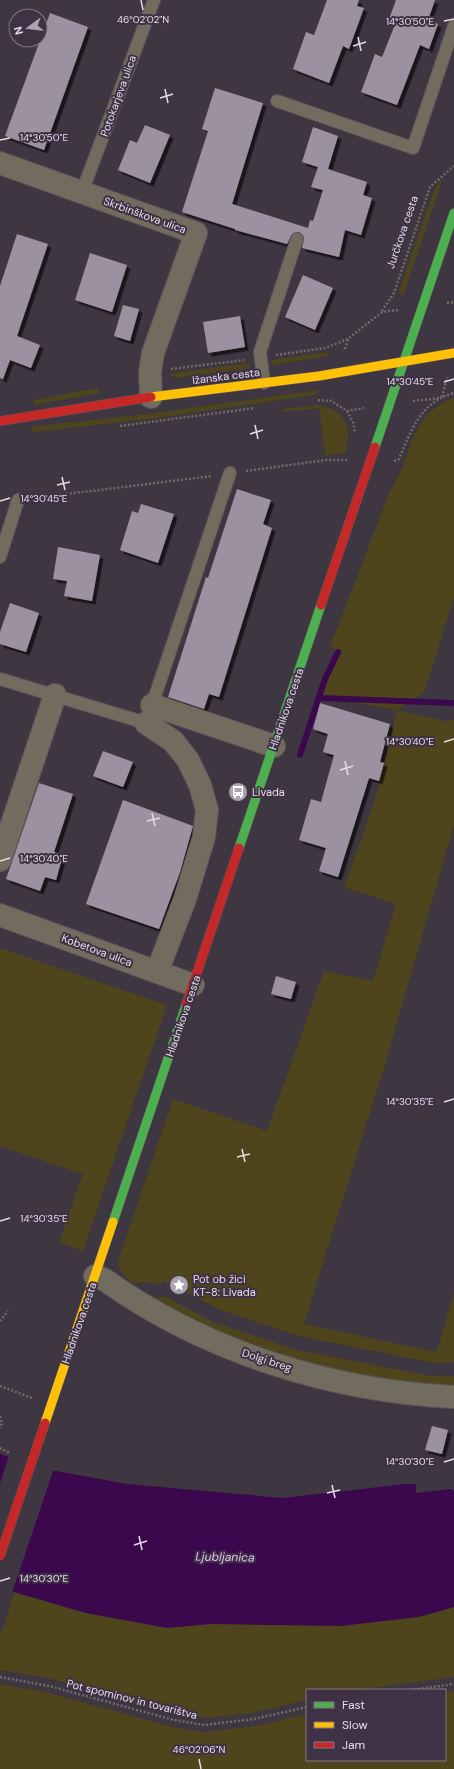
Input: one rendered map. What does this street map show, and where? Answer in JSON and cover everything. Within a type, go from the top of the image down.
[{"type":"main road","points":[[404,361],[454,213]]},
{"type":"main road","name":"Ižanska cesta","points":[[0,421],[151,397],[338,373],[454,353]]},
{"type":"main road","name":"Hladnikova cesta","points":[[0,1556],[404,361]]},
{"type":"street","name":"Skrbinškova ulica","points":[[0,163],[196,233],[153,353],[150,372],[151,397]]},
{"type":"street","points":[[0,860],[55,695]]},
{"type":"street","points":[[149,714],[274,746]]},
{"type":"street","points":[[149,714],[173,740],[188,760],[200,785],[207,810],[204,837],[185,899],[156,972]]},
{"type":"street","name":"Kobetova ulica","points":[[0,915],[193,984]]},
{"type":"street","name":"Dolgi breg","points":[[95,1276],[105,1280],[164,1316],[206,1337],[262,1360],[385,1391],[454,1397]]},
{"type":"lane","name":"Potokarjeva ulica","points":[[82,192],[154,0]]},
{"type":"lane","points":[[277,101],[413,148],[454,26]]},
{"type":"lane","points":[[264,383],[260,352],[297,239]]},
{"type":"lane","points":[[0,679],[55,695],[149,714],[230,473]]},
{"type":"lane","points":[[0,557],[18,500]]},
{"type":"path","name":"Jurčkova cesta","points":[[382,312],[394,293],[432,183],[454,166]]},
{"type":"path","points":[[344,352],[348,339],[382,312],[398,310]]},
{"type":"path","points":[[365,475],[399,459],[412,428],[426,408],[442,397],[445,383]]},
{"type":"path","points":[[418,400],[442,397],[454,393]]},
{"type":"path","points":[[330,401],[331,396]]},
{"type":"path","points":[[316,400],[330,401],[339,405],[347,412],[353,422],[356,436]]},
{"type":"path","points":[[116,426],[257,408]]},
{"type":"path","points":[[347,412],[359,409]]},
{"type":"path","points":[[350,461],[352,454]]},
{"type":"path","points":[[18,500],[345,459]]},
{"type":"path","points":[[0,1321],[8,1311]]},
{"type":"path","points":[[0,1386],[30,1397]]},
{"type":"path","points":[[0,1416],[2,1423],[0,1428]]},
{"type":"path","points":[[0,1448],[10,1453]]},
{"type":"path","name":"Pot spominov in tovarištva","points":[[0,1677],[49,1686],[174,1720],[204,1725],[254,1719],[306,1707]]},
{"type":"path","points":[[417,1689],[454,1684]]},
{"type":"shaded area","points":[[441,181],[403,296],[399,292],[435,187]]},
{"type":"shaded area","points":[[327,352],[330,356],[272,365],[271,360]]},
{"type":"shaded area","points":[[249,363],[249,368],[179,378],[168,374]]},
{"type":"shaded area","points":[[98,388],[99,393],[34,405],[33,400]]},
{"type":"shaded area","points":[[319,390],[315,395],[149,419],[32,432],[31,427],[148,414]]},
{"type":"shaded area","points":[[454,398],[454,597],[424,693],[397,710],[320,696],[341,653],[330,647],[390,491],[404,464],[413,438],[427,415],[438,406]]},
{"type":"shaded area","points":[[318,405],[335,411],[341,415],[345,421],[348,435],[346,452],[325,456],[319,408],[284,412],[283,409]]},
{"type":"shaded area","points":[[397,710],[445,721],[454,720],[454,825],[383,1071],[304,1324],[437,1352],[454,1292],[454,1362],[434,1363],[299,1336],[220,1310],[164,1281],[161,1285],[152,1282],[132,1283],[125,1276],[118,1264],[173,1099],[267,1131],[324,971],[373,981],[396,904],[344,887],[376,797]]},
{"type":"shaded area","points":[[0,948],[167,1005],[83,1251],[59,1242],[83,1174],[0,1146]]},
{"type":"shaded area","points":[[164,1296],[213,1322],[297,1350],[431,1376],[454,1376],[454,1390],[336,1373],[211,1332],[155,1301],[156,1298]]},
{"type":"shaded area","points":[[14,1592],[86,1613],[167,1628],[210,1624],[419,1617],[454,1607],[454,1677],[364,1689],[306,1689],[306,1700],[252,1713],[205,1718],[175,1714],[52,1679],[0,1670],[0,1634],[5,1624]]},
{"type":"shaded area","points":[[0,1684],[46,1692],[172,1727],[203,1732],[256,1726],[306,1714],[306,1761],[446,1761],[446,1693],[454,1691],[454,1769],[0,1769]]},
{"type":"water","name":"Ljubljanica","points":[[0,1454],[56,1471],[127,1484],[283,1498],[405,1484],[416,1484],[416,1493],[451,1489],[454,1491],[454,1607],[419,1617],[341,1626],[210,1624],[167,1628],[86,1613],[0,1588]]},
{"type":"pier","points":[[9,1456],[54,1468],[12,1593],[0,1590],[0,1483]]},
{"type":"building","points":[[327,0],[359,0],[357,6],[364,8],[349,49],[343,46],[329,83],[293,69],[306,32],[314,35]]},
{"type":"building","points":[[396,0],[435,0],[428,20],[438,24],[429,49],[420,45],[397,105],[361,92],[375,54],[382,57],[396,22],[389,19]]},
{"type":"building","points":[[50,13],[88,27],[44,150],[5,136],[37,48],[48,48],[48,18]]},
{"type":"building","points":[[215,88],[263,103],[232,204],[308,228],[310,220],[313,221],[323,190],[311,187],[318,167],[302,162],[313,127],[338,136],[328,169],[367,182],[363,195],[372,198],[361,235],[345,230],[339,257],[302,248],[304,238],[299,232],[292,234],[287,244],[235,230],[182,212],[208,131],[202,129]]},
{"type":"building","points":[[145,125],[170,135],[150,183],[118,170],[130,140],[137,143]]},
{"type":"building","points":[[17,234],[48,244],[17,336],[40,345],[31,368],[10,360],[3,379],[0,378],[0,286]]},
{"type":"building","points":[[90,253],[127,265],[112,312],[75,300]]},
{"type":"building","points":[[303,275],[333,288],[315,330],[285,317]]},
{"type":"building","points":[[123,305],[139,309],[130,341],[114,336]]},
{"type":"building","points":[[240,316],[245,347],[208,353],[203,322]]},
{"type":"building","points":[[237,489],[271,500],[263,524],[272,528],[219,697],[209,694],[204,709],[168,697],[206,577],[208,578]]},
{"type":"building","points":[[141,504],[174,514],[158,563],[120,550],[132,511],[138,513]]},
{"type":"building","points":[[58,547],[100,555],[92,601],[64,596],[67,581],[53,579]]},
{"type":"building","points":[[10,603],[39,613],[26,652],[0,644],[0,632]]},
{"type":"building","points":[[320,703],[390,724],[380,762],[384,763],[379,781],[369,778],[338,877],[319,871],[326,848],[299,840],[311,799],[321,802],[334,755],[323,752],[328,734],[313,729]]},
{"type":"building","points":[[103,751],[133,762],[123,787],[93,776]]},
{"type":"building","points":[[39,783],[73,794],[54,852],[63,855],[56,880],[45,877],[40,891],[6,879]]},
{"type":"building","points":[[123,800],[193,826],[180,872],[159,929],[86,904]]},
{"type":"building","points":[[276,976],[296,982],[291,999],[271,994]]},
{"type":"building","points":[[432,1426],[448,1430],[442,1454],[425,1450]]},
{"type":"waterway","points":[[300,755],[325,679],[338,652]]},
{"type":"waterway","points":[[319,698],[454,703]]},
{"type":"traffic: fast","points":[[375,447],[454,213]]},
{"type":"traffic: fast","points":[[239,848],[321,605]]},
{"type":"traffic: fast","points":[[113,1222],[186,1005]]},
{"type":"traffic: slow","points":[[151,397],[319,376],[454,353]]},
{"type":"traffic: slow","points":[[45,1423],[113,1222]]},
{"type":"traffic: jam","points":[[0,421],[151,397]]},
{"type":"traffic: jam","points":[[321,605],[375,447]]},
{"type":"traffic: jam","points":[[186,1005],[239,848]]},
{"type":"traffic: jam","points":[[0,1556],[45,1423]]},
{"type":"place","name":"Livada","points":[[238,792]]},
{"type":"place","name":"Pot ob žici KT-8: Livada","points":[[179,1285]]}]
